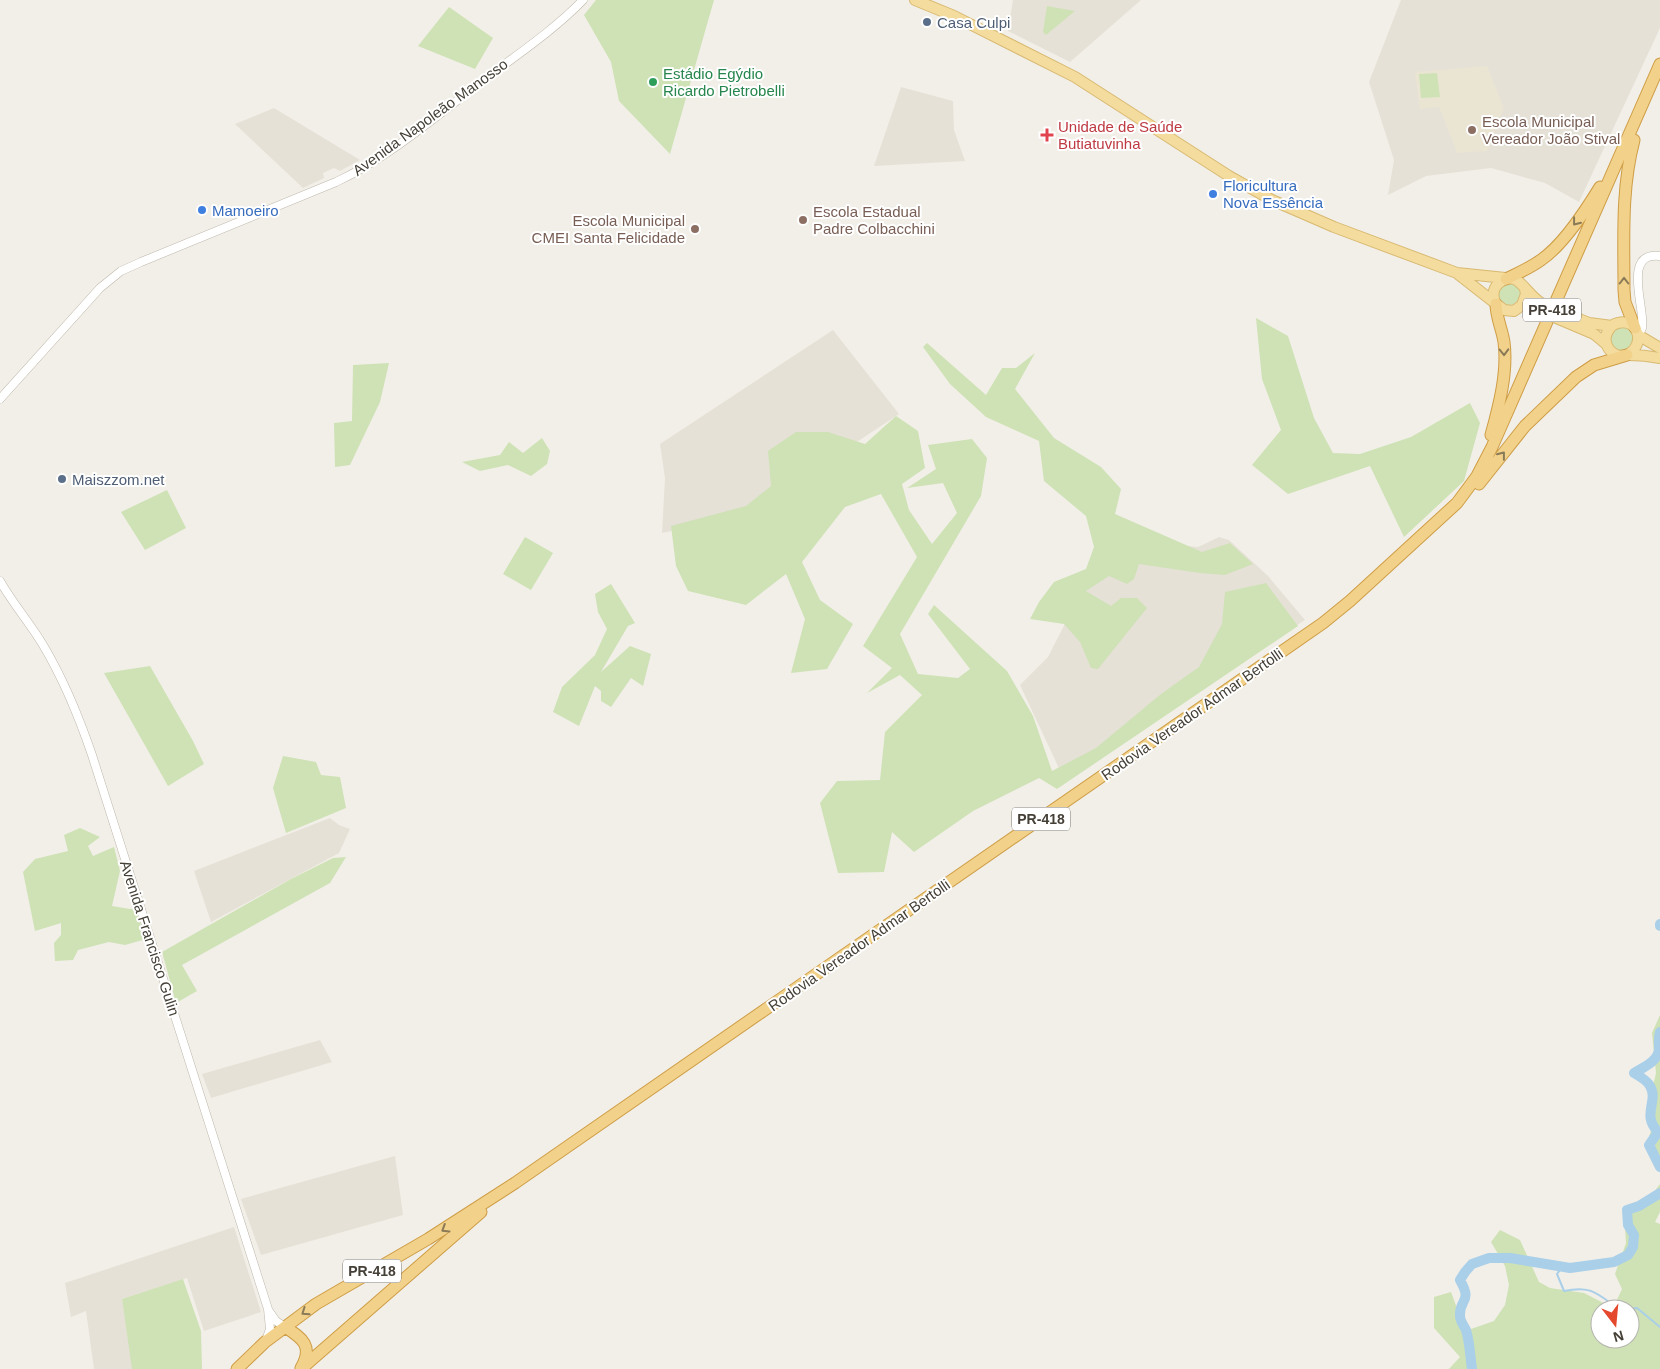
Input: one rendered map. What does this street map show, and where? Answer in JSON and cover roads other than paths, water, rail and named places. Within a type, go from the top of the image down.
[{"type":"highway","name":"Rodovia Vereador Admar Bertolli","points":[[237,1369],[265,1342],[330,1295],[428,1239],[515,1183],[1323,623],[1350,601],[1457,503],[1469,489],[1482,468],[1660,64]]},
{"type":"highway","points":[[1636,332],[1627,308],[1624,290],[1624,191],[1628,162],[1643,104]]},
{"type":"highway","points":[[1506,279],[1543,259],[1558,244],[1589,205],[1622,152]]},
{"type":"highway","points":[[1482,468],[1499,404],[1504,367],[1504,343],[1496,304]]},
{"type":"highway","points":[[1457,503],[1483,480],[1535,416],[1576,377],[1594,366],[1627,355]]},
{"type":"highway","name":"Rodovia Vereador Admar Bertolli","points":[[300,1369],[515,1183]]},
{"type":"highway","points":[[284,1327],[296,1334],[305,1344],[306,1356],[300,1369]]},
{"type":"main road","points":[[915,0],[954,16],[1075,78],[1236,180],[1272,200],[1334,227],[1457,273],[1515,279],[1523,285],[1541,308]]},
{"type":"main road","points":[[1457,273],[1504,310],[1541,308],[1584,325],[1617,355],[1660,358]]},
{"type":"main road","points":[[1496,304],[1493,294],[1494,289],[1497,284],[1506,279]]},
{"type":"main road","points":[[1518,308],[1525,300],[1525,289]]},
{"type":"main road","points":[[1606,344],[1606,334],[1612,326],[1616,323],[1626,323],[1660,348]]},
{"type":"main road","points":[[1584,325],[1612,326]]},
{"type":"main road","points":[[1627,355],[1638,345],[1636,332]]},
{"type":"street","name":"Avenida Napoleão Manosso","points":[[0,399],[93,294],[113,276],[141,262],[336,182],[365,167],[552,28],[583,0]]},
{"type":"street","points":[[1636,332],[1641,314],[1638,280],[1640,265],[1648,258],[1660,256]]},
{"type":"street","name":"Avenida Francisco Gulin","points":[[0,581],[10,599],[38,636],[68,692],[104,788],[268,1309],[270,1329],[265,1342]]},
{"type":"street","name":"Avenida Francisco Gulin","points":[[268,1309],[276,1321],[284,1327]]},
{"type":"waterway","points":[[1660,1032],[1659,1048],[1656,1057],[1634,1073],[1647,1082],[1652,1092],[1650,1114],[1653,1126],[1658,1132],[1649,1145],[1660,1167]]},
{"type":"waterway","points":[[1472,1369],[1466,1330],[1460,1316],[1461,1306],[1465,1300],[1464,1287],[1460,1280],[1472,1264],[1489,1258],[1510,1258],[1570,1268],[1614,1262],[1628,1255],[1633,1247],[1634,1235],[1628,1225],[1627,1210],[1639,1206],[1660,1193]]},
{"type":"waterway","points":[[1562,1267],[1557,1274],[1564,1291],[1574,1289],[1588,1290],[1605,1299]]},
{"type":"waterway","points":[[1640,1310],[1660,1327]]},
{"type":"place","name":"Casa Culpi","points":[[927,22]]},
{"type":"place","name":"Estádio Egýdio Ricardo Pietrobelli","points":[[653,82]]},
{"type":"place","name":"Escola Municipal Vereador João Stival","points":[[1472,130]]},
{"type":"place","name":"Unidade de Saúde Butiatuvinha","points":[[1047,135]]},
{"type":"place","name":"Floricultura Nova Essência","points":[[1213,194]]},
{"type":"place","name":"Mamoeiro","points":[[202,210]]},
{"type":"place","name":"Escola Estadual Padre Colbacchini","points":[[803,220]]},
{"type":"place","name":"Escola Municipal CMEI Santa Felicidade","points":[[695,229]]},
{"type":"place","name":"Maiszzom.net","points":[[62,479]]}]
